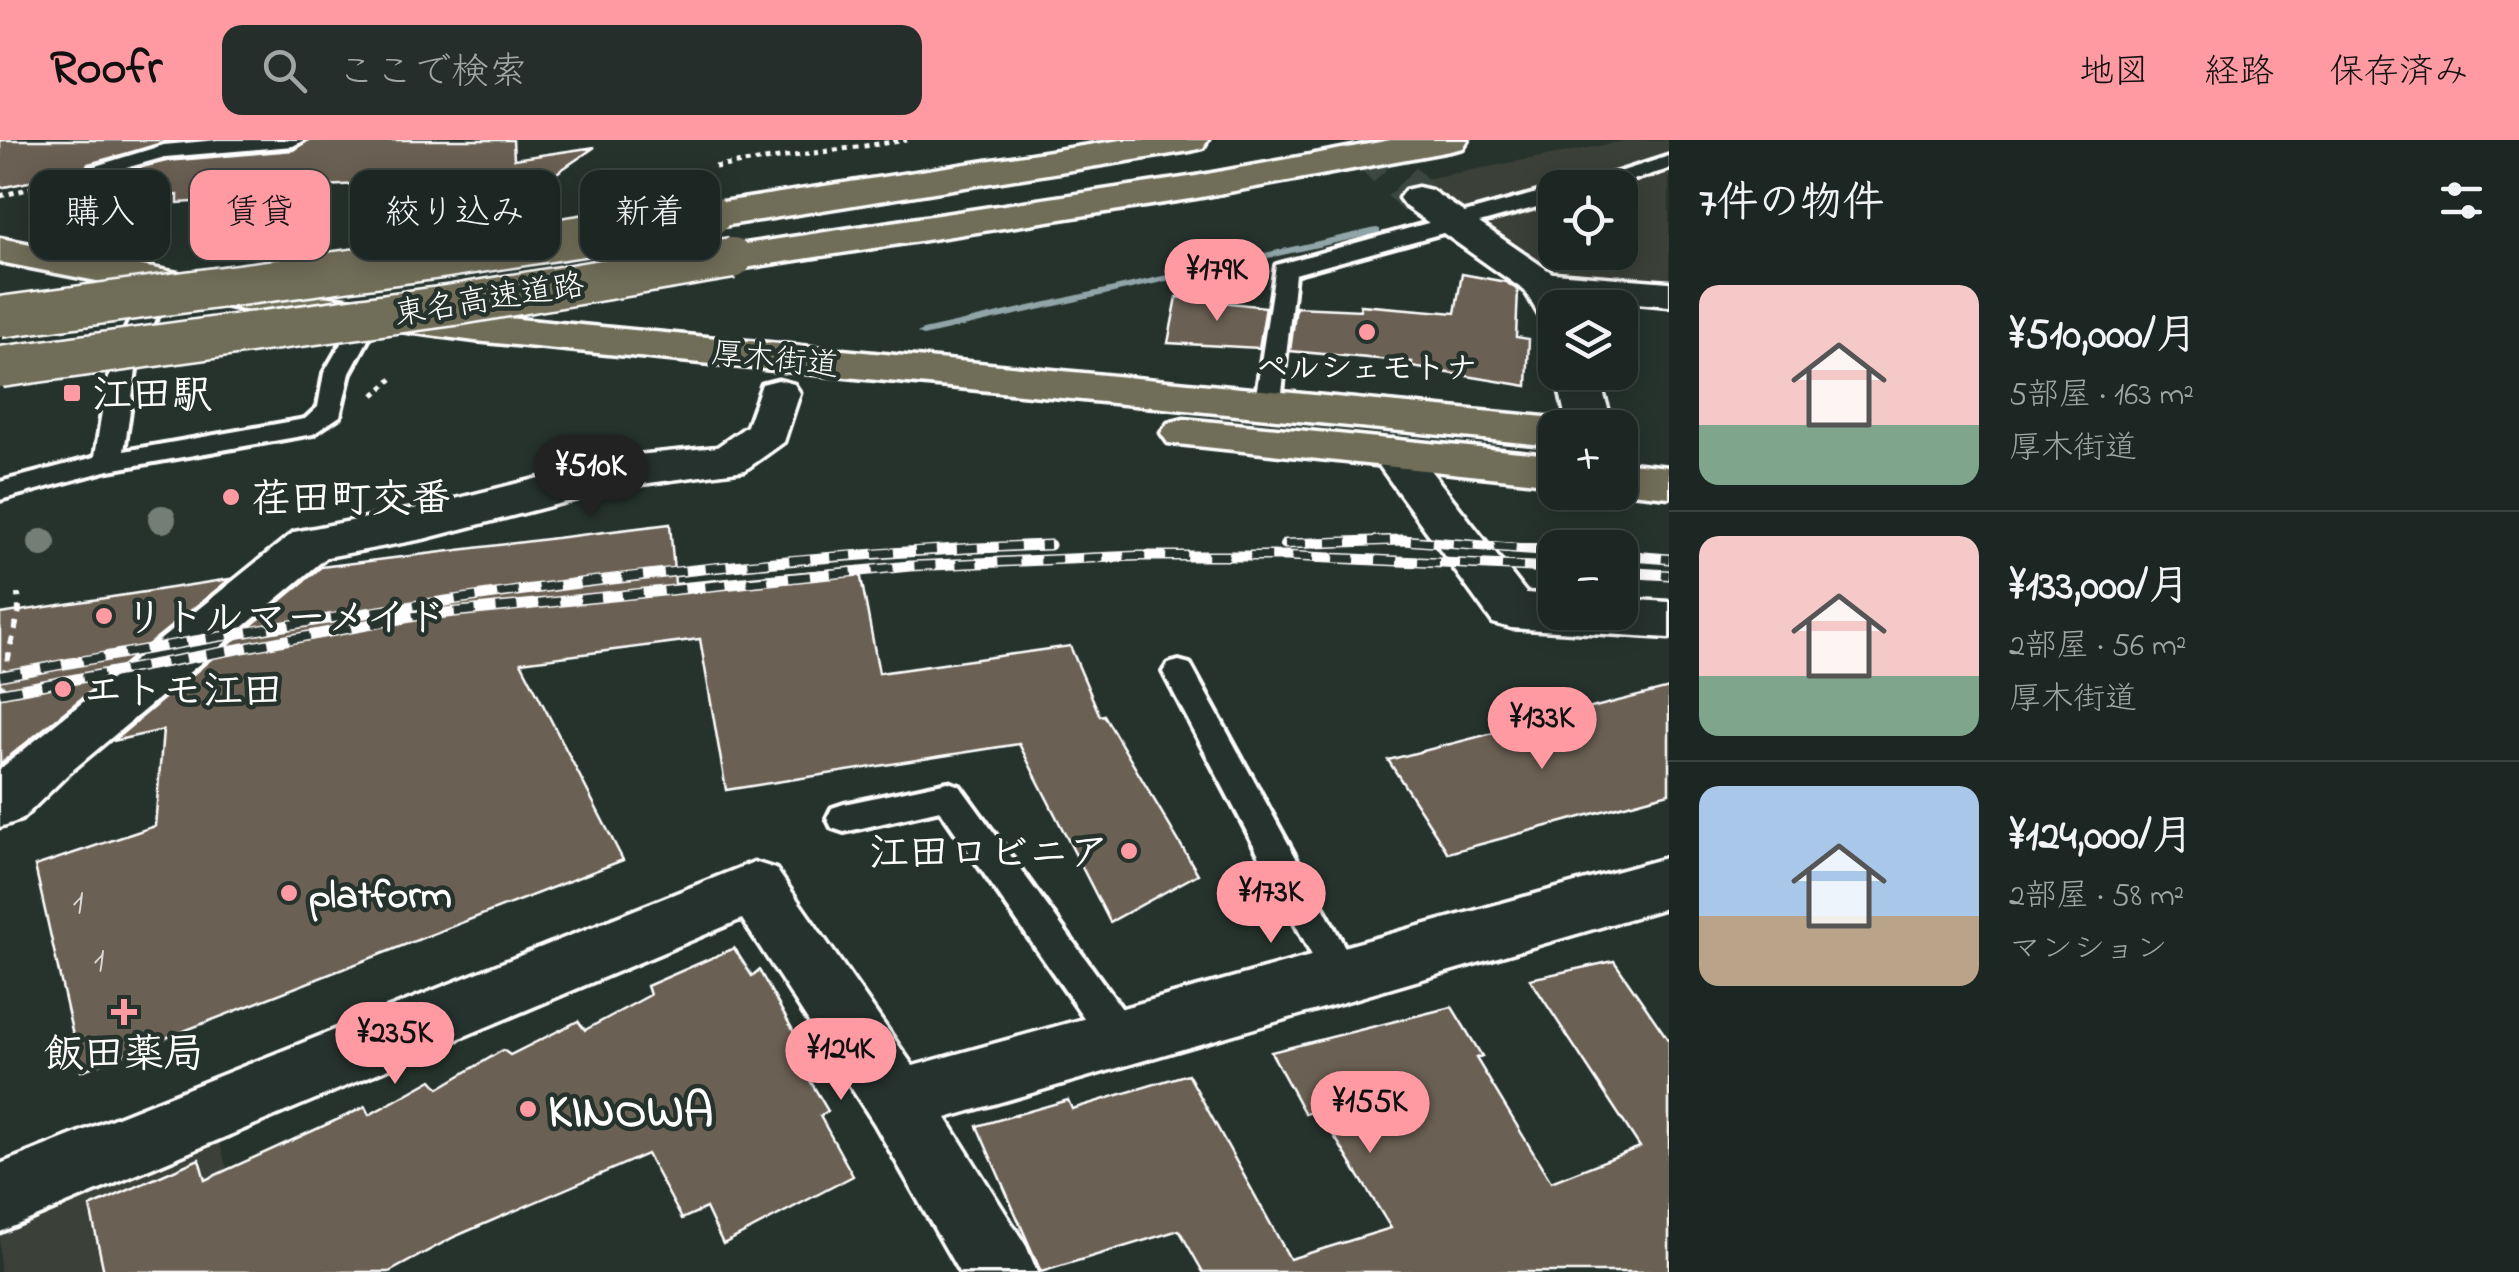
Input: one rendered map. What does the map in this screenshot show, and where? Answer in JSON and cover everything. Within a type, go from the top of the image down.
[{"type":"highway","name":"東名高速道路","points":[[0,317],[441,258],[1190,140]]},
{"type":"highway","name":"東名高速道路","points":[[0,367],[454,305],[1196,186],[1450,140]]},
{"type":"highway","name":"厚木街道","points":[[0,250],[184,284],[359,330],[778,393],[1538,468]]},
{"type":"highway","name":"厚木街道","points":[[0,289],[145,315],[810,362],[1538,430]]},
{"type":"highway","points":[[1638,441],[1669,444]]},
{"type":"highway","points":[[1638,479],[1669,482]]},
{"type":"street","points":[[1418,198],[1540,290]]},
{"type":"street","points":[[1638,295],[1669,294]]},
{"type":"street","points":[[0,804],[49,758],[312,544],[424,523],[627,471],[728,460],[768,432],[778,393]]},
{"type":"street","points":[[1393,453],[1511,610],[1669,620]]},
{"type":"street","points":[[898,1101],[1669,882]]},
{"type":"street","points":[[0,1198],[754,888],[898,1101],[1000,1272]]},
{"type":"lane","points":[[100,168],[164,152],[293,140]]},
{"type":"lane","points":[[1638,171],[1669,162]]},
{"type":"lane","points":[[1268,402],[1284,270],[1538,200]]},
{"type":"lane","points":[[108,462],[123,370],[145,315],[184,284]]},
{"type":"lane","points":[[0,491],[108,462],[313,426],[331,410],[337,372],[359,330]]},
{"type":"lane","points":[[1179,672],[1341,975]]},
{"type":"lane","points":[[844,818],[948,796],[1120,1038]]},
{"type":"path","points":[[0,196],[100,168]]},
{"type":"path","points":[[0,692],[18,611],[18,594]]},
{"type":"shaded area","points":[[1629,140],[1669,140],[1669,286],[1555,278],[1540,270],[1638,270],[1638,170],[1538,170],[1538,269],[1413,201],[1399,184]]},
{"type":"shaded area","points":[[215,1125],[255,1272],[0,1272],[0,1224]]},
{"type":"building","points":[[0,140],[177,140],[88,164],[86,170],[30,170],[30,182],[0,188]]},
{"type":"building","points":[[308,140],[513,140],[514,159],[595,147],[560,171],[350,170],[350,185],[330,186],[330,170],[190,170],[190,202],[178,203],[178,195],[170,196],[170,170],[130,170],[166,161],[293,150]]},
{"type":"building","points":[[1462,274],[1506,282],[1518,290],[1516,337],[1529,339],[1527,386],[1412,367],[1412,362],[1290,351],[1296,307],[1361,310],[1360,305],[1455,313]]},
{"type":"building","points":[[1177,297],[1266,307],[1259,348],[1168,343]]},
{"type":"building","points":[[670,524],[675,584],[859,567],[879,673],[1070,646],[1100,716],[1104,715],[1198,874],[1110,922],[1019,744],[726,790],[700,639],[521,662],[623,860],[81,1071],[35,866],[155,826],[163,730],[113,741],[321,567]]},
{"type":"building","points":[[230,579],[0,764],[0,614]]},
{"type":"building","points":[[1669,688],[1669,793],[1448,853],[1388,760]]},
{"type":"building","name":"KINOWA","points":[[734,948],[752,976],[759,970],[803,1048],[794,1053],[828,1111],[820,1116],[853,1176],[723,1244],[706,1208],[682,1219],[647,1154],[454,1237],[389,1272],[104,1272],[90,1207],[199,1159],[205,1180],[365,1107],[369,1115],[432,1080],[439,1088],[503,1050],[510,1055],[578,1021],[585,1030],[650,995],[647,986]]},
{"type":"building","points":[[1614,961],[1669,1041],[1669,1272],[1203,1272],[1179,1230],[1041,1272],[977,1126],[1068,1100],[1072,1109],[1188,1074],[1290,1259],[1391,1228],[1318,1110],[1305,1114],[1271,1052],[1452,1007],[1482,1056],[1476,1058],[1551,1182],[1640,1147],[1530,979]]},
{"type":"waterway","points":[[923,333],[1376,231]]},
{"type":"tunnel","points":[[1359,140],[1418,198]]},
{"type":"railway","points":[[1285,544],[1402,540],[1538,550]]},
{"type":"railway","points":[[0,676],[522,590],[785,561],[1050,545]]},
{"type":"railway","points":[[0,693],[416,616],[910,566],[1138,556],[1286,556],[1538,567]]},
{"type":"railway","points":[[1638,556],[1669,559]]},
{"type":"railway","points":[[1638,573],[1669,575]]},
{"type":"place","name":"ペルシェモトナ","points":[[1367,332]]},
{"type":"place","name":"江田駅","points":[[72,393]]},
{"type":"place","name":"荏田町交番","points":[[231,497]]},
{"type":"place","name":"リトルマーメイド","points":[[104,616]]},
{"type":"place","name":"エトモ江田","points":[[63,689]]},
{"type":"place","name":"江田ロビニア","points":[[1129,851]]},
{"type":"place","name":"platform","points":[[289,893]]},
{"type":"place","name":"飯田薬局","points":[[124,1012]]},
{"type":"place","name":"KINOWA","points":[[528,1109]]}]
